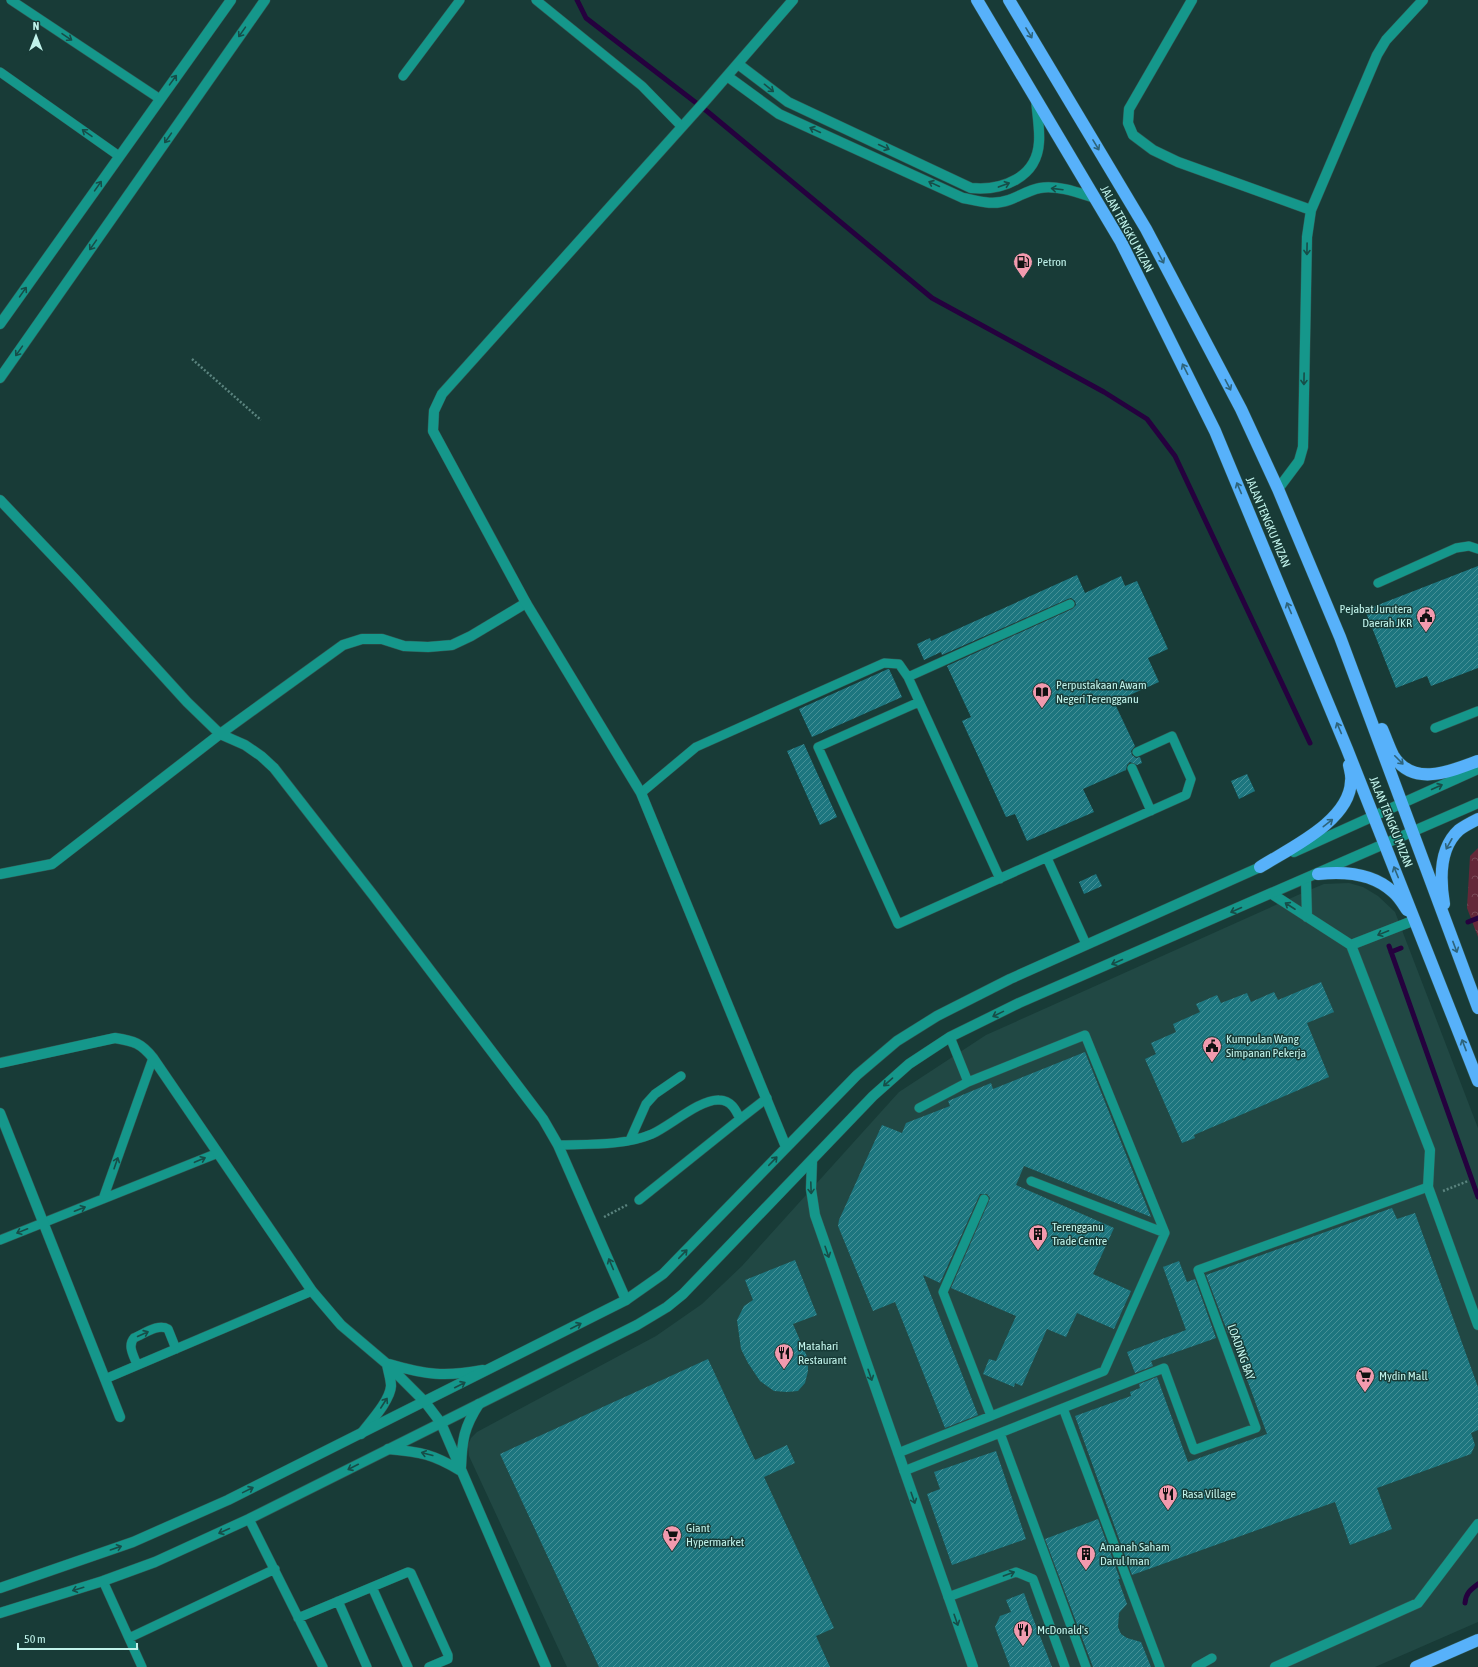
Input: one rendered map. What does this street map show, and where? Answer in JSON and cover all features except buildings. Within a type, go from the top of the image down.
[{"type":"highway","name":"JALAN TENGKU MIZAN","points":[[977,0],[1121,242],[1215,431],[1347,748],[1478,1081]]},
{"type":"highway","name":"JALAN TENGKU MIZAN","points":[[1009,0],[1146,229],[1241,409],[1278,489],[1340,637],[1478,1008]]},
{"type":"highway","points":[[1340,637],[1394,756],[1406,768],[1420,774],[1437,775],[1478,762]]},
{"type":"highway","points":[[1260,867],[1330,823],[1339,812],[1348,795],[1352,781],[1347,748]]},
{"type":"highway","points":[[1446,924],[1442,893],[1443,858],[1448,843],[1459,830],[1478,819]]},
{"type":"highway","points":[[1318,874],[1354,873],[1375,880],[1393,892],[1415,920]]},
{"type":"highway","points":[[1422,1665],[1478,1634]]},
{"type":"highway","points":[[1422,1665],[1478,1640]]},
{"type":"street","points":[[0,324],[230,0]]},
{"type":"street","points":[[0,378],[265,0]]},
{"type":"street","points":[[786,1147],[641,793],[526,603],[433,431],[434,411],[442,394],[708,99],[793,0]]},
{"type":"street","points":[[1192,0],[1129,109],[1128,123],[1134,135],[1152,150],[1178,162],[1311,210]]},
{"type":"street","points":[[1278,489],[1299,461],[1303,447],[1307,237],[1311,210],[1377,55],[1386,40],[1423,0]]},
{"type":"street","points":[[738,64],[788,102],[972,188],[987,190],[1002,187],[1017,180],[1029,171],[1036,157],[1039,143],[1036,99]]},
{"type":"street","points":[[727,76],[779,114],[963,198],[986,203],[997,203],[1028,191],[1043,188],[1075,191],[1095,198]]},
{"type":"street","points":[[0,500],[75,579],[187,702],[220,734],[245,745],[261,756],[274,768],[373,895],[543,1119],[558,1145],[626,1300]]},
{"type":"street","points":[[0,874],[52,864],[220,734],[343,645],[362,639],[382,639],[404,646],[420,647],[452,645],[471,636],[526,603]]},
{"type":"street","points":[[0,1588],[134,1542],[228,1500],[626,1300],[663,1274],[857,1075],[898,1042],[950,1009],[1086,944],[1478,770]]},
{"type":"street","points":[[0,1613],[143,1568],[250,1520],[388,1449],[441,1424],[637,1325],[667,1307],[683,1294],[873,1096],[909,1064],[950,1037],[1019,1004],[1306,880],[1478,803]]},
{"type":"street","points":[[1306,880],[1307,917]]},
{"type":"street","points":[[1272,894],[1351,945],[1430,1150],[1430,1191],[1478,1325]]},
{"type":"street","points":[[1351,945],[1415,920]]},
{"type":"street","points":[[0,1063],[115,1038],[130,1040],[143,1046],[153,1058],[312,1291],[341,1325],[387,1364],[425,1402],[441,1424],[546,1667]]},
{"type":"street","points":[[0,1113],[120,1417]]},
{"type":"street","points":[[812,1161],[810,1189],[814,1216],[973,1667]]},
{"type":"street","points":[[387,1364],[430,1374],[447,1375],[489,1369]]},
{"type":"street","points":[[361,1434],[386,1401],[390,1391],[391,1384],[387,1364]]},
{"type":"street","points":[[461,1472],[462,1450],[467,1422],[479,1404]]},
{"type":"street","points":[[388,1449],[431,1455],[461,1472]]},
{"type":"street","points":[[1275,1667],[1418,1603],[1478,1524]]},
{"type":"lane","points":[[11,0],[160,99]]},
{"type":"lane","points":[[403,76],[460,0]]},
{"type":"lane","points":[[536,0],[642,86],[684,125]]},
{"type":"lane","points":[[0,72],[119,156]]},
{"type":"lane","points":[[1378,583],[1456,548],[1469,546],[1478,549]]},
{"type":"lane","points":[[908,677],[1070,604]]},
{"type":"lane","points":[[641,793],[696,747],[884,663],[899,664],[908,677],[1000,879]]},
{"type":"lane","points":[[919,702],[818,747],[898,924],[1186,795],[1191,779],[1172,736],[1137,752]]},
{"type":"lane","points":[[1435,728],[1478,712]]},
{"type":"lane","points":[[1132,768],[1152,811]]},
{"type":"lane","points":[[1047,858],[1086,944]]},
{"type":"lane","points":[[898,1453],[1104,1371],[1165,1233],[1085,1035],[968,1082],[919,1108]]},
{"type":"lane","points":[[950,1037],[968,1082]]},
{"type":"lane","points":[[103,1199],[153,1058]]},
{"type":"lane","points":[[630,1140],[646,1104],[655,1094],[681,1076]]},
{"type":"lane","points":[[639,1200],[767,1098]]},
{"type":"lane","points":[[558,1145],[630,1140],[651,1134],[699,1107],[719,1100],[726,1101],[735,1108],[740,1119]]},
{"type":"lane","points":[[0,1240],[218,1153]]},
{"type":"lane","points":[[1032,1181],[1165,1233]]},
{"type":"lane","name":"LOADING BAY","points":[[1063,1408],[1164,1368],[1194,1450],[1256,1428],[1198,1270],[1430,1191]]},
{"type":"lane","points":[[984,1199],[943,1292],[991,1416]]},
{"type":"lane","points":[[105,1379],[312,1291]]},
{"type":"lane","points":[[137,1365],[130,1346],[131,1342],[134,1338],[158,1327],[163,1326],[168,1329],[176,1349]]},
{"type":"lane","points":[[904,1471],[1063,1408],[1160,1667]]},
{"type":"lane","points":[[1000,1433],[1086,1667]]},
{"type":"lane","points":[[250,1520],[323,1667]]},
{"type":"lane","points":[[129,1638],[275,1569]]},
{"type":"lane","points":[[298,1618],[408,1572],[412,1573],[448,1655],[448,1659],[428,1667]]},
{"type":"lane","points":[[948,1597],[1016,1572],[1032,1579],[1065,1667]]},
{"type":"lane","points":[[103,1581],[142,1667]]},
{"type":"lane","points":[[372,1587],[408,1667]]},
{"type":"lane","points":[[338,1601],[367,1667]]},
{"type":"lane","points":[[1196,1667],[1212,1658]]},
{"type":"path","points":[[192,359],[261,420]]},
{"type":"path","points":[[1430,1191],[1468,1181]]},
{"type":"path","points":[[593,1223],[618,1208],[639,1200]]},
{"type":"shaded area","points":[[1349,883],[1363,887],[1378,896],[1395,912],[1478,1128],[1478,1622],[1375,1667],[567,1667],[469,1456],[468,1445],[471,1438],[477,1432],[656,1336],[702,1304],[742,1266],[899,1092],[986,1035],[1307,891],[1324,884]]},
{"type":"green space","points":[[1478,848],[1478,937],[1467,908],[1470,856]]},
{"type":"waterway","points":[[577,0],[586,18],[708,112],[932,298],[1104,392],[1147,419],[1175,456],[1310,743]]},
{"type":"waterway","points":[[1468,922],[1478,918]]},
{"type":"waterway","points":[[1389,946],[1478,1197]]},
{"type":"waterway","points":[[1391,952],[1401,948]]},
{"type":"waterway","points":[[1465,1603],[1469,1592],[1478,1584]]},
{"type":"place","name":"Petron","points":[[1023,279]]},
{"type":"place","name":"Pejabat Jurutera Daerah JKR","points":[[1426,633]]},
{"type":"place","name":"Perpustakaan Awam Negeri Terengganu","points":[[1042,709]]},
{"type":"place","name":"Kumpulan Wang Simpanan Pekerja","points":[[1212,1063]]},
{"type":"place","name":"Terengganu Trade Centre","points":[[1038,1251]]},
{"type":"place","name":"Matahari Restaurant","points":[[784,1370]]},
{"type":"place","name":"Mydin Mall","points":[[1365,1393]]},
{"type":"place","name":"Rasa Village","points":[[1168,1511]]},
{"type":"place","name":"Giant Hypermarket","points":[[672,1552]]},
{"type":"place","name":"Amanah Saham Darul Iman","points":[[1086,1571]]},
{"type":"place","name":"McDonald's","points":[[1023,1647]]}]
